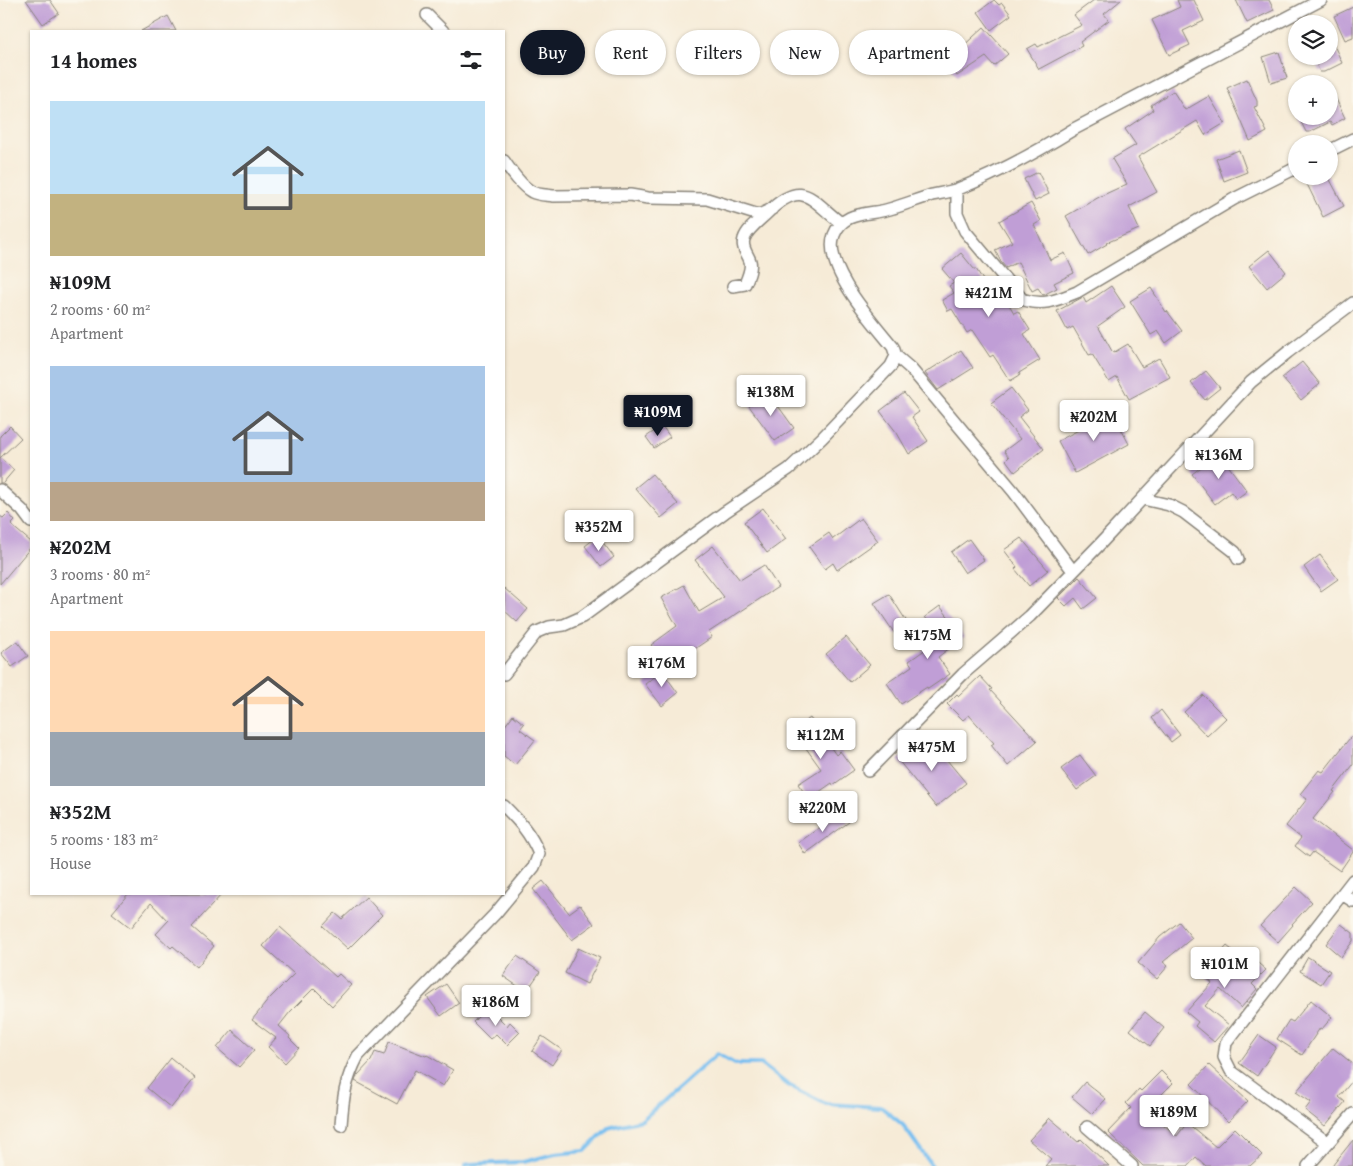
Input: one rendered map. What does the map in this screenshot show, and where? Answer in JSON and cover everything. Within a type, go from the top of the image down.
[{"type":"street","points":[[1072,571],[1014,492],[911,369],[896,356],[892,347],[847,288],[836,264],[833,237],[841,224],[853,215],[882,212],[957,189],[1036,152],[1074,130],[1322,0]]},
{"type":"street","points":[[427,15],[442,30]]},
{"type":"street","points":[[1338,146],[1353,139]]},
{"type":"street","points":[[505,162],[532,192],[553,196],[630,195],[648,198],[707,199],[759,215],[772,209]]},
{"type":"street","points":[[957,189],[957,213],[965,231],[1022,299],[1033,303],[1052,302],[1077,292],[1234,199],[1288,172]]},
{"type":"street","points":[[733,286],[745,284],[749,275],[751,263],[744,250],[744,240],[752,227],[778,203],[799,193],[807,196],[841,224]]},
{"type":"street","points":[[868,771],[962,674],[1030,616],[1251,382],[1353,303]]},
{"type":"street","points":[[505,673],[537,632],[549,627],[564,625],[582,617],[717,517],[789,469],[885,373],[896,356]]},
{"type":"street","points":[[0,490],[22,510],[30,521]]},
{"type":"street","points":[[1143,498],[1169,505],[1183,512],[1235,552],[1238,558]]},
{"type":"street","points":[[341,1124],[344,1093],[350,1071],[358,1056],[495,914],[534,867],[539,854],[534,841],[526,829],[505,807]]},
{"type":"street","points":[[1328,1143],[1231,1071],[1224,1057],[1226,1043],[1353,880]]},
{"type":"street","points":[[1342,894],[1353,901]]},
{"type":"street","points":[[1308,1166],[1353,1114]]},
{"type":"street","points":[[1087,1127],[1132,1166]]},
{"type":"building","points":[[26,0],[50,0],[59,13],[43,24]]},
{"type":"building","points":[[994,0],[999,5],[1002,3],[1011,15],[991,30],[978,12]]},
{"type":"building","points":[[1094,0],[1121,0],[1104,14],[1109,20],[1080,42],[1082,46],[1039,69],[1027,49],[1036,44],[1038,47],[1082,25],[1074,15]]},
{"type":"building","points":[[1177,0],[1194,0],[1204,21],[1183,31],[1190,45],[1169,55],[1152,20],[1180,7]]},
{"type":"building","points":[[1236,0],[1269,0],[1274,10],[1247,23]]},
{"type":"building","points":[[1353,7],[1353,37],[1345,40],[1338,25],[1338,15],[1336,15]]},
{"type":"building","points":[[168,16],[175,30],[143,30]]},
{"type":"building","points":[[984,27],[1008,54],[994,66],[986,57],[968,69],[968,42]]},
{"type":"building","points":[[1279,52],[1287,78],[1271,83],[1263,57]]},
{"type":"building","points":[[1338,54],[1342,63],[1338,65]]},
{"type":"building","points":[[1316,65],[1338,65],[1324,72],[1320,72]]},
{"type":"building","points":[[1247,79],[1257,101],[1257,106],[1254,107],[1267,132],[1250,141],[1227,88]]},
{"type":"building","points":[[1173,91],[1185,110],[1209,96],[1225,123],[1205,135],[1197,121],[1138,157],[1157,192],[1129,207],[1139,229],[1106,243],[1088,255],[1066,216],[1127,184],[1112,159],[1136,145],[1125,129],[1153,110],[1151,105]]},
{"type":"building","points":[[1338,103],[1345,118],[1338,122]]},
{"type":"building","points":[[1302,125],[1324,125],[1310,132],[1306,132]]},
{"type":"building","points":[[1239,150],[1247,172],[1224,181],[1216,159]]},
{"type":"building","points":[[1038,172],[1049,194],[1035,201],[1024,179]]},
{"type":"building","points":[[1307,185],[1333,185],[1344,206],[1323,217]]},
{"type":"building","points":[[1031,203],[1041,221],[1034,225],[1050,260],[1065,253],[1074,273],[1054,283],[1057,288],[1043,295],[1038,288],[1032,291],[1018,262],[1006,268],[995,250],[1012,242],[999,221]]},
{"type":"building","points":[[1269,250],[1286,272],[1267,288],[1249,266]]},
{"type":"building","points":[[961,253],[976,269],[990,291],[998,286],[1014,313],[1018,311],[1030,330],[1024,334],[1040,360],[1010,381],[993,355],[990,357],[972,330],[967,333],[952,309],[948,311],[942,300],[954,293],[949,286],[954,283],[942,269]]},
{"type":"building","points":[[1111,286],[1125,307],[1098,326],[1113,353],[1128,344],[1142,367],[1159,358],[1170,377],[1129,399],[1117,377],[1109,382],[1092,354],[1089,355],[1073,327],[1067,330],[1057,311],[1083,297],[1086,303]]},
{"type":"building","points":[[1151,288],[1166,312],[1182,331],[1166,343],[1158,331],[1151,335],[1130,301]]},
{"type":"building","points":[[961,350],[973,368],[938,390],[925,373]]},
{"type":"building","points":[[1302,362],[1320,384],[1301,400],[1282,378]]},
{"type":"building","points":[[1206,371],[1220,388],[1205,400],[1191,383]]},
{"type":"building","points":[[1011,388],[1028,410],[1019,417],[1044,449],[1015,472],[1006,460],[1009,457],[1004,451],[1020,439],[991,403]]},
{"type":"building","points":[[768,392],[794,428],[775,441],[749,406]]},
{"type":"building","points":[[904,393],[919,412],[912,417],[928,441],[909,454],[897,433],[880,411]]},
{"type":"building","points":[[1112,412],[1129,444],[1075,473],[1058,441]]},
{"type":"building","points":[[10,426],[21,438],[0,458],[0,436]]},
{"type":"building","points":[[662,426],[670,437],[654,448],[646,437]]},
{"type":"building","points":[[1217,455],[1225,466],[1227,464],[1247,491],[1236,499],[1231,492],[1215,504],[1192,474]]},
{"type":"building","points":[[0,458],[14,470],[3,483],[0,483]]},
{"type":"building","points":[[652,474],[678,504],[661,518],[635,488]]},
{"type":"building","points":[[763,508],[786,539],[767,553],[744,522]]},
{"type":"building","points":[[8,513],[15,521],[11,525],[30,541],[30,548],[0,584],[0,516],[3,518]]},
{"type":"building","points":[[861,518],[878,541],[837,570],[833,563],[825,569],[809,547],[829,533],[833,539]]},
{"type":"building","points":[[598,536],[614,557],[601,567],[585,546]]},
{"type":"building","points":[[1021,538],[1048,570],[1029,586],[1015,569],[1017,567],[1004,550]]},
{"type":"building","points":[[969,539],[984,560],[965,573],[951,552]]},
{"type":"building","points":[[713,546],[740,580],[764,565],[778,587],[709,632],[712,637],[667,667],[651,645],[677,626],[661,598],[684,585],[699,612],[724,597],[695,560]]},
{"type":"building","points":[[1320,555],[1338,579],[1321,591],[1304,567]]},
{"type":"building","points":[[1079,577],[1097,598],[1083,609],[1075,598],[1066,606],[1058,598]]},
{"type":"building","points":[[505,589],[528,609],[517,622],[505,611]]},
{"type":"building","points":[[889,594],[909,625],[895,634],[874,603]]},
{"type":"building","points":[[940,606],[964,637],[938,657],[950,674],[901,704],[887,683],[912,666],[909,661],[942,638],[925,617]]},
{"type":"building","points":[[846,637],[870,665],[850,682],[826,654]]},
{"type":"building","points":[[17,641],[28,656],[12,667],[1,653]]},
{"type":"building","points":[[662,671],[678,693],[662,706],[645,684]]},
{"type":"building","points":[[980,676],[992,689],[990,690],[1037,741],[1008,766],[991,745],[994,743],[969,715],[963,720],[947,704],[957,694],[959,696]]},
{"type":"building","points":[[1203,695],[1226,718],[1207,736],[1184,712]]},
{"type":"building","points":[[1161,710],[1180,735],[1171,742],[1152,718]]},
{"type":"building","points":[[513,715],[524,724],[520,729],[535,740],[515,765],[505,757],[505,726]]},
{"type":"building","points":[[810,718],[836,755],[840,751],[854,770],[809,799],[798,784],[821,769],[793,730]]},
{"type":"building","points":[[1353,734],[1353,765],[1333,791],[1335,792],[1313,819],[1353,850],[1340,871],[1313,852],[1309,857],[1295,846],[1301,838],[1286,826],[1307,799],[1300,794],[1319,770],[1323,772]]},
{"type":"building","points":[[927,736],[966,783],[936,807],[898,760]]},
{"type":"building","points":[[1080,755],[1096,776],[1077,790],[1061,769]]},
{"type":"building","points":[[841,812],[849,822],[805,854],[798,843]]},
{"type":"building","points":[[543,881],[569,913],[580,905],[594,924],[572,940],[533,889]]},
{"type":"building","points":[[1296,887],[1312,902],[1278,942],[1260,926]]},
{"type":"building","points":[[127,895],[221,895],[192,927],[214,946],[197,967],[173,946],[171,948],[156,934],[168,921],[151,903],[131,928],[112,913]]},
{"type":"building","points":[[366,897],[382,915],[348,949],[323,926],[335,913],[342,919]]},
{"type":"building","points":[[1179,922],[1192,938],[1163,962],[1168,966],[1157,979],[1138,963],[1160,937]]},
{"type":"building","points":[[1341,924],[1353,933],[1353,941],[1341,957],[1326,944]]},
{"type":"building","points":[[280,927],[336,977],[339,974],[351,985],[332,1006],[314,988],[290,1012],[279,1026],[299,1048],[285,1063],[268,1047],[276,1038],[252,1020],[269,999],[294,974],[263,946]]},
{"type":"building","points":[[1227,946],[1246,961],[1250,956],[1266,970],[1252,984],[1257,989],[1241,1008],[1220,989],[1205,1006],[1229,1025],[1214,1042],[1195,1026],[1198,1022],[1186,1012],[1212,983],[1202,974]]},
{"type":"building","points":[[578,948],[600,958],[587,984],[565,973]]},
{"type":"building","points":[[517,956],[540,972],[526,992],[503,976]]},
{"type":"building","points":[[1308,957],[1330,971],[1321,984],[1300,971]]},
{"type":"building","points":[[446,984],[459,1003],[441,1016],[427,997]]},
{"type":"building","points":[[1311,1000],[1332,1017],[1322,1029],[1320,1028],[1302,1055],[1277,1039],[1289,1020],[1293,1022]]},
{"type":"building","points":[[488,1007],[507,1026],[510,1022],[520,1032],[507,1045],[496,1034],[490,1039],[473,1022]]},
{"type":"building","points":[[1145,1012],[1164,1028],[1150,1046],[1130,1030]]},
{"type":"building","points":[[232,1030],[254,1050],[239,1067],[217,1048]]},
{"type":"building","points":[[1259,1035],[1276,1047],[1257,1076],[1239,1063]]},
{"type":"building","points":[[542,1036],[562,1050],[552,1065],[532,1051]]},
{"type":"building","points":[[389,1042],[427,1055],[453,1070],[443,1086],[415,1070],[397,1104],[355,1081],[357,1076],[371,1061],[375,1052],[384,1055]]},
{"type":"building","points":[[1333,1048],[1353,1064],[1353,1080],[1339,1097],[1345,1102],[1325,1126],[1305,1110],[1311,1102],[1296,1092]]},
{"type":"building","points":[[171,1058],[195,1078],[171,1108],[147,1088]]},
{"type":"building","points":[[1209,1065],[1248,1101],[1228,1122],[1191,1084]]},
{"type":"building","points":[[1161,1071],[1173,1083],[1153,1103],[1155,1104],[1148,1111],[1177,1136],[1187,1123],[1216,1147],[1235,1128],[1262,1155],[1250,1166],[1206,1166],[1196,1157],[1188,1166],[1143,1166],[1108,1132],[1131,1108],[1126,1103],[1139,1089],[1141,1091]]},
{"type":"building","points":[[1085,1082],[1106,1099],[1092,1114],[1072,1097]]},
{"type":"building","points":[[1050,1118],[1078,1142],[1081,1139],[1109,1166],[1045,1166],[1051,1159],[1029,1140]]},
{"type":"building","points":[[1353,1140],[1353,1166],[1332,1166]]},
{"type":"waterway","points":[[465,1166],[469,1164],[523,1162],[555,1154],[585,1151],[608,1128],[642,1120],[717,1054],[735,1064],[761,1064],[788,1085],[826,1104],[881,1107],[903,1125],[932,1166]]}]
